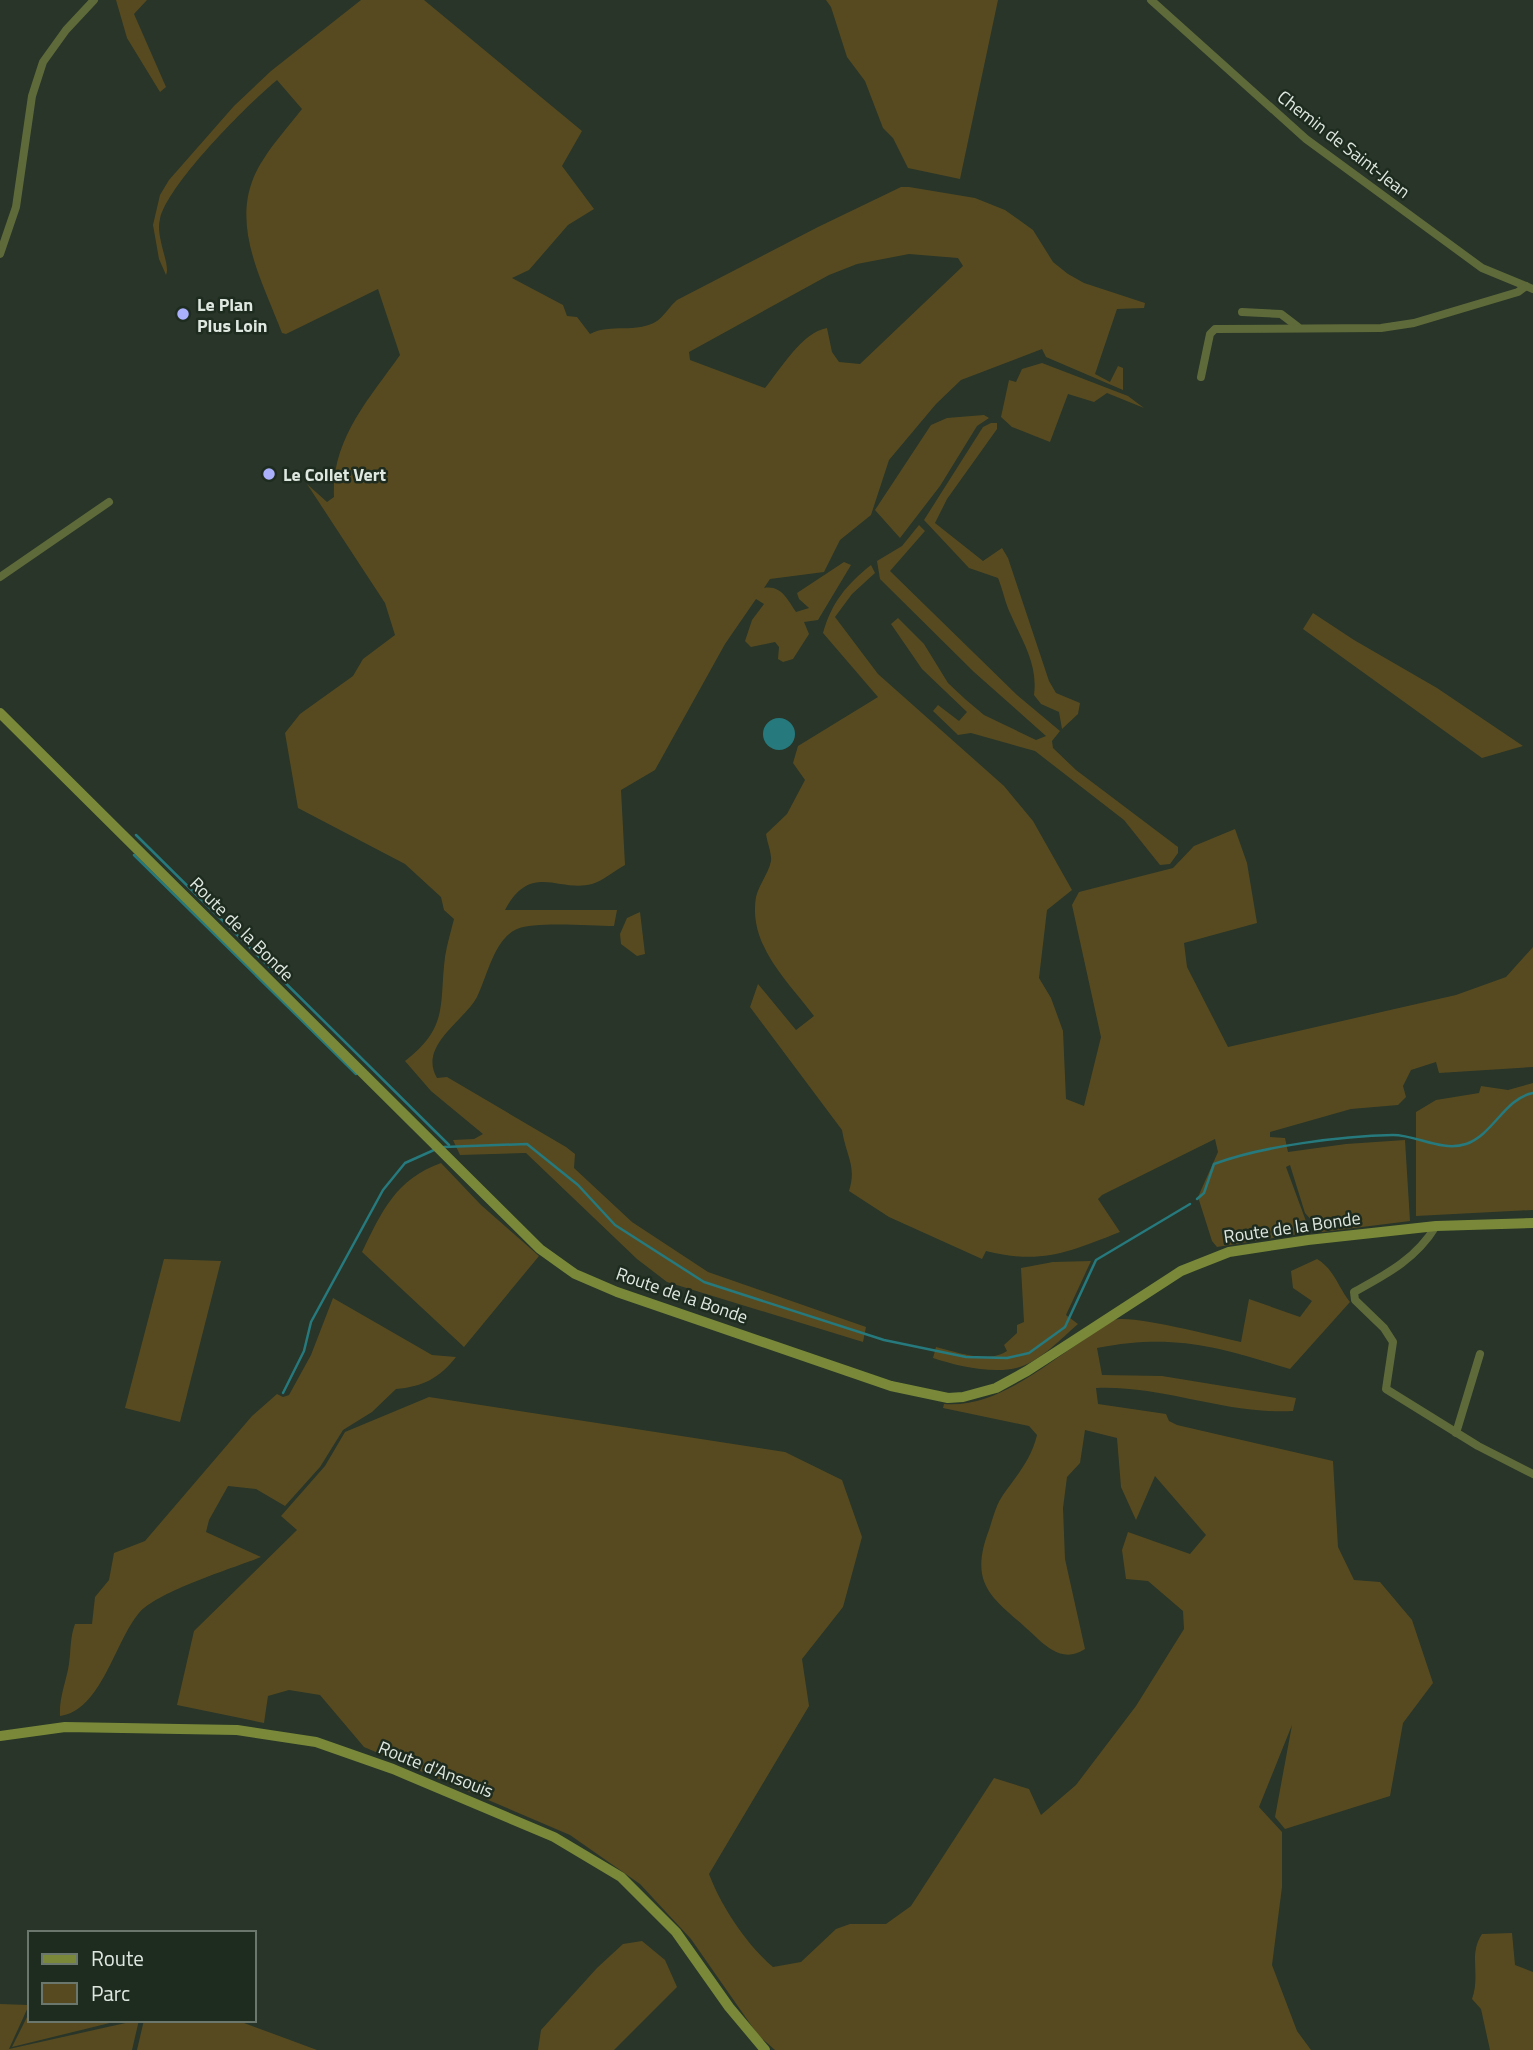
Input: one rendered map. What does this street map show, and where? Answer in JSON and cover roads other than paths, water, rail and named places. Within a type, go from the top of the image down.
[{"type":"main road","name":"Route de la Bonde","points":[[0,713],[540,1249],[575,1274],[617,1292],[891,1386],[948,1398],[971,1396],[996,1388],[1181,1272],[1216,1256],[1251,1247],[1436,1226],[1533,1223]]},
{"type":"main road","name":"Route d'Ansouis","points":[[0,1736],[65,1727],[237,1730],[316,1742],[393,1769],[554,1837],[621,1877],[676,1932],[729,2007],[765,2050]]},
{"type":"street","points":[[0,254],[16,207],[32,96],[43,62],[58,40],[94,0]]},
{"type":"street","name":"Chemin de Saint-Jean","points":[[1151,0],[1306,139],[1482,268],[1529,288]]},
{"type":"street","points":[[1201,377],[1210,334],[1215,329],[1351,329],[1414,323],[1529,288]]},
{"type":"street","points":[[1242,312],[1281,314],[1298,327]]},
{"type":"street","points":[[0,577],[109,502]]},
{"type":"street","points":[[1436,1226],[1426,1243],[1408,1261],[1354,1292],[1355,1300],[1384,1328],[1392,1342],[1386,1390],[1507,1463],[1533,1474]]},
{"type":"street","points":[[1456,1433],[1480,1354]]},
{"type":"water","points":[[779,718],[790,723],[795,734],[790,745],[779,750],[768,745],[763,734],[768,723]]},
{"type":"waterway","points":[[136,835],[449,1145]]},
{"type":"waterway","points":[[134,855],[356,1074]]},
{"type":"waterway","points":[[1197,1199],[1204,1193],[1214,1164],[1255,1152],[1302,1143],[1393,1135],[1438,1145],[1466,1144],[1484,1133],[1515,1102],[1533,1093]]},
{"type":"waterway","points":[[444,1147],[527,1144],[578,1185],[615,1225],[704,1282],[884,1340],[966,1357],[1007,1358],[1029,1353],[1065,1327],[1096,1260],[1190,1204]]},
{"type":"waterway","points":[[283,1393],[304,1351],[311,1322],[383,1190],[405,1163],[434,1150]]},
{"type":"place","name":"Le Plan Plus Loin","points":[[183,314]]},
{"type":"place","name":"Le Collet Vert","points":[[269,474]]}]
